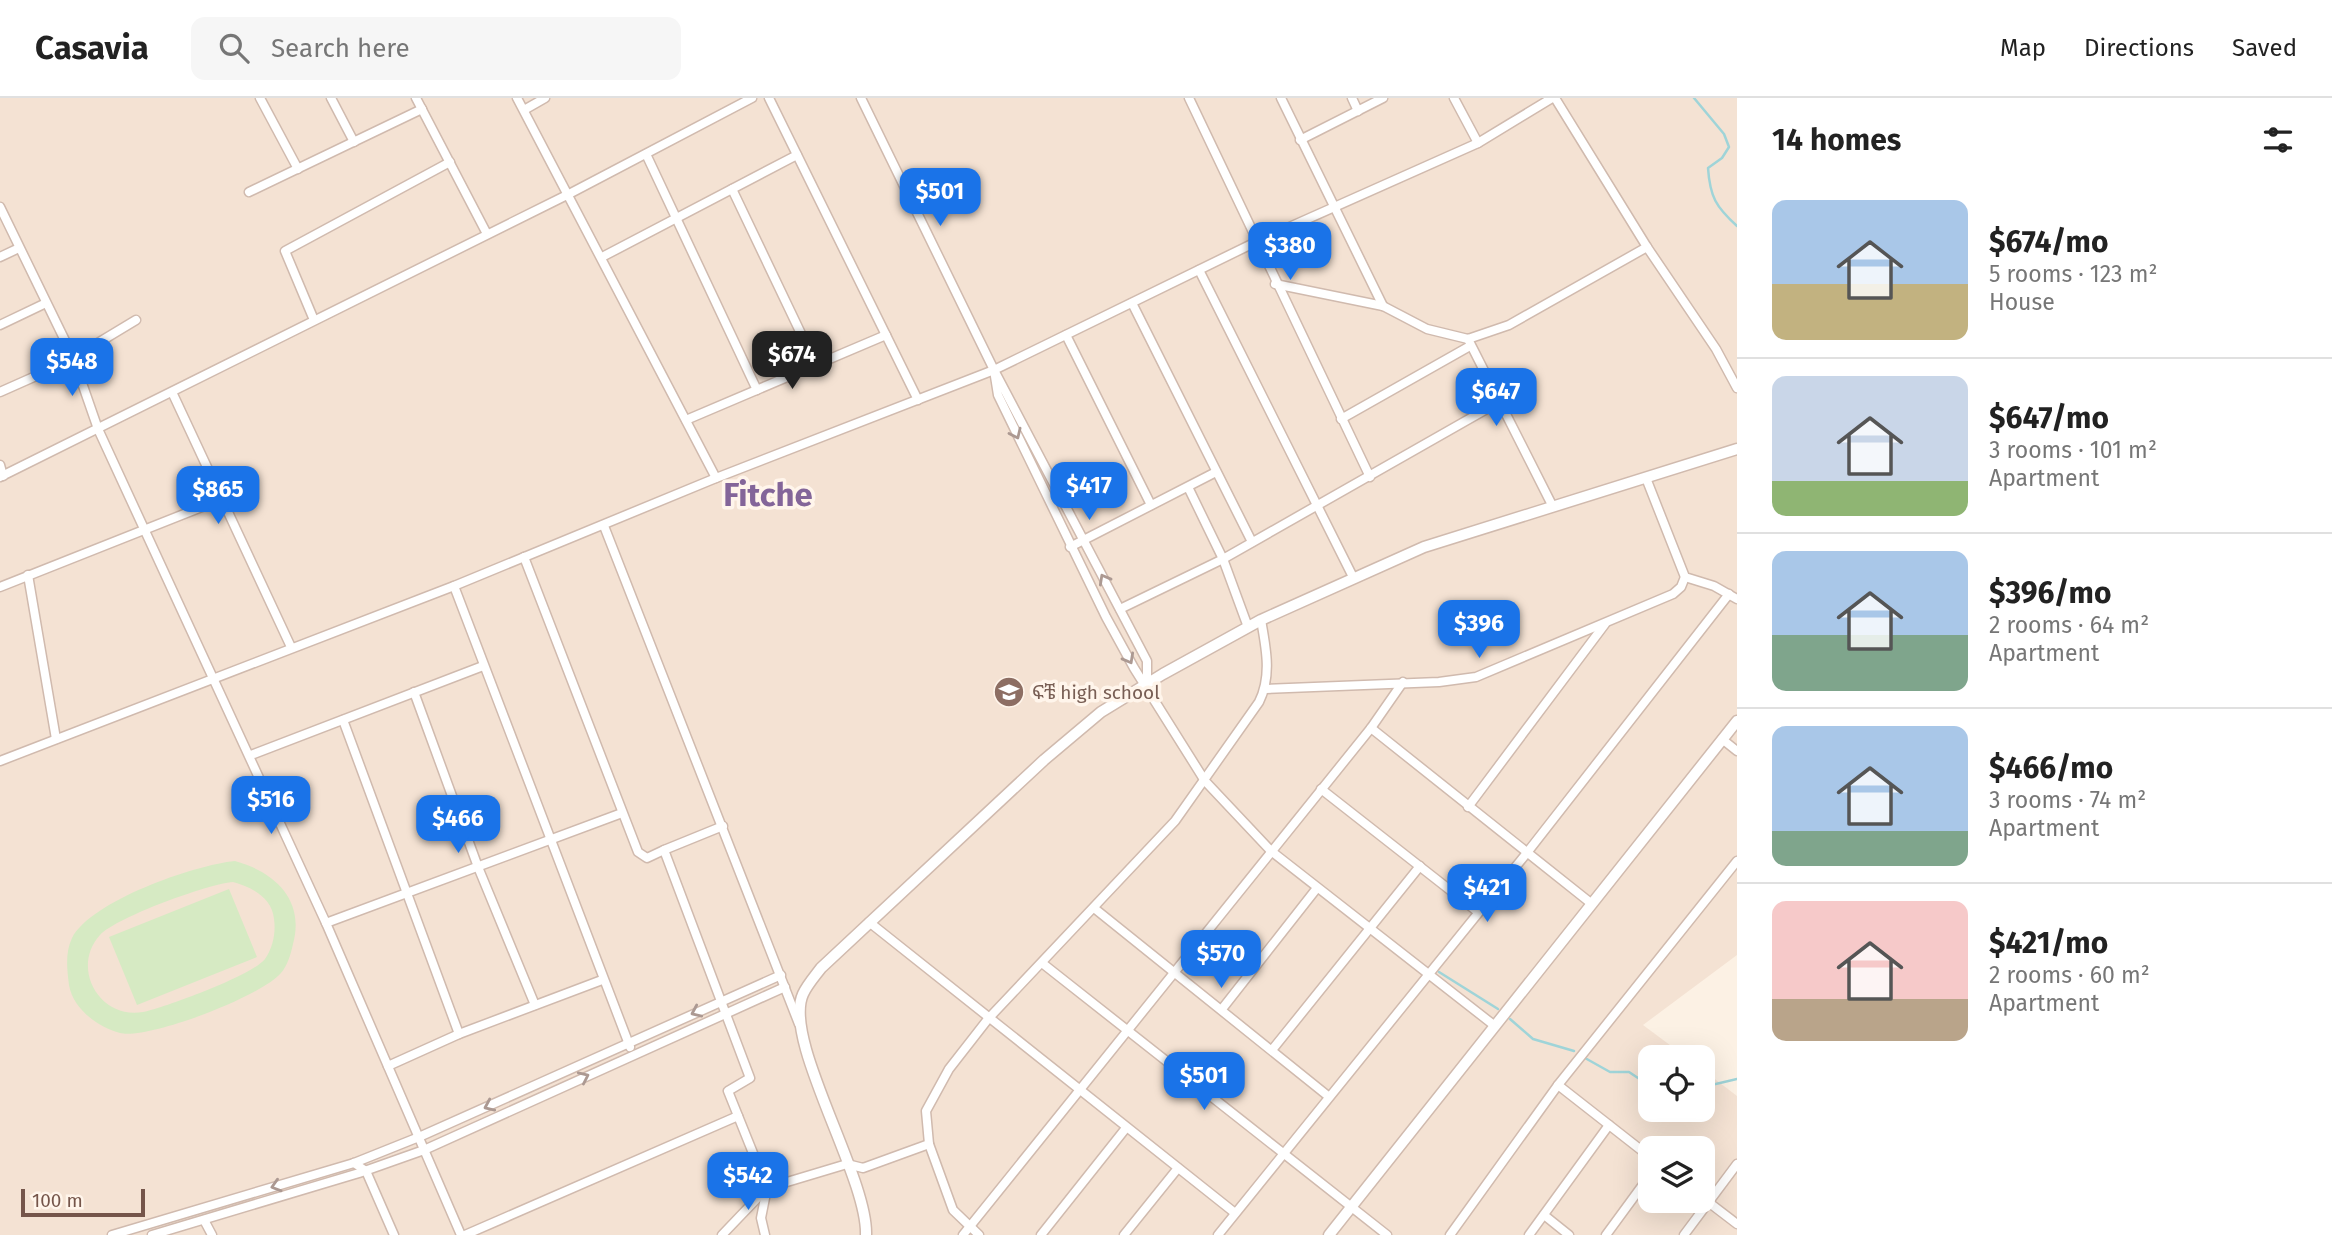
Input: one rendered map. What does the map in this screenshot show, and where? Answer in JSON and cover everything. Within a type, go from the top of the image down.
[{"type":"street","points":[[260,98],[298,169]]},
{"type":"street","points":[[331,98],[354,142]]},
{"type":"street","points":[[416,98],[487,234]]},
{"type":"street","points":[[517,98],[716,478]]},
{"type":"street","points":[[524,110],[545,98]]},
{"type":"street","points":[[0,465],[1,476],[569,194],[752,98]]},
{"type":"street","points":[[769,98],[918,400]]},
{"type":"street","points":[[861,98],[994,370],[1147,661],[1147,686]]},
{"type":"street","points":[[1189,98],[1258,241],[1275,284],[1370,477]]},
{"type":"street","points":[[1281,98],[1332,207],[1383,306]]},
{"type":"street","points":[[1352,98],[1358,111]]},
{"type":"street","points":[[1300,140],[1383,98]]},
{"type":"street","points":[[1454,98],[1478,143]]},
{"type":"street","points":[[0,761],[454,586],[716,478],[994,370],[1258,241],[1478,143],[1553,98],[1647,247],[1716,348],[1737,388]]},
{"type":"street","points":[[249,192],[422,109]]},
{"type":"street","points":[[646,154],[757,390]]},
{"type":"street","points":[[602,257],[797,155]]},
{"type":"street","points":[[314,320],[285,251],[450,162]]},
{"type":"street","points":[[732,189],[816,365]]},
{"type":"street","points":[[0,207],[73,357],[98,429],[251,755],[463,1235],[738,1116]]},
{"type":"street","points":[[1341,419],[1469,342],[1509,325],[1647,247]]},
{"type":"street","points":[[0,257],[19,248]]},
{"type":"street","points":[[1199,270],[1353,577]]},
{"type":"street","points":[[1275,284],[1383,306],[1427,329],[1469,342],[1552,505]]},
{"type":"street","points":[[0,325],[46,303]]},
{"type":"street","points":[[1132,303],[1252,542]]},
{"type":"street","points":[[0,392],[73,357],[136,320]]},
{"type":"street","points":[[685,420],[886,335]]},
{"type":"street","points":[[1066,335],[1151,505]]},
{"type":"street","points":[[994,370],[998,395],[1070,547],[1134,668],[1205,780],[1270,851],[1494,1026]]},
{"type":"street","points":[[172,392],[291,648]]},
{"type":"street","points":[[1120,609],[1223,559],[1499,402]]},
{"type":"street","points":[[801,1030],[801,996],[821,968],[1044,760],[1101,712],[1261,620],[1424,547],[1737,449]]},
{"type":"street","points":[[1070,547],[1216,472]]},
{"type":"street","points":[[1266,689],[1439,682],[1476,677],[1673,594],[1681,587],[1685,577],[1646,478]]},
{"type":"street","points":[[1188,487],[1223,559],[1248,627]]},
{"type":"street","points":[[0,587],[145,527],[222,499]]},
{"type":"street","points":[[604,526],[781,975],[847,1164],[868,1234]]},
{"type":"street","points":[[524,557],[638,852],[647,858],[723,826]]},
{"type":"street","points":[[28,575],[56,739]]},
{"type":"street","points":[[1685,577],[1729,594],[1737,600]]},
{"type":"street","points":[[454,586],[602,980],[633,1055]]},
{"type":"street","points":[[1218,1235],[1526,854],[1729,594]]},
{"type":"street","points":[[979,1235],[953,1210],[929,1144],[926,1111],[949,1069],[988,1019],[1175,821],[1205,780],[1266,689],[1267,652],[1261,620]]},
{"type":"street","points":[[1468,807],[1606,623]]},
{"type":"street","points":[[251,755],[483,666]]},
{"type":"street","points":[[962,1235],[1371,728],[1404,682]]},
{"type":"street","points":[[414,692],[478,867],[535,1005]]},
{"type":"street","points":[[343,720],[459,1034]]},
{"type":"street","points":[[1329,1235],[1737,721]]},
{"type":"street","points":[[1371,728],[1592,904]]},
{"type":"street","points":[[1722,739],[1737,751]]},
{"type":"street","points":[[1321,789],[1478,912]]},
{"type":"street","points":[[327,923],[622,813]]},
{"type":"street","points":[[664,850],[750,1078],[729,1091],[768,1188],[761,1218],[765,1235]]},
{"type":"street","points":[[1450,1235],[1558,1085],[1737,861]]},
{"type":"street","points":[[1272,1050],[1420,866]]},
{"type":"street","points":[[1222,1009],[1318,888]]},
{"type":"street","points":[[1094,908],[1328,1096]]},
{"type":"street","points":[[869,922],[1235,1213]]},
{"type":"street","points":[[1042,963],[1126,1032],[1387,1235]]},
{"type":"street","points":[[112,1235],[354,1163],[419,1137],[781,975]]},
{"type":"street","points":[[388,1066],[459,1034],[602,980]]},
{"type":"street","points":[[152,1235],[366,1171],[424,1150],[785,987]]},
{"type":"street","points":[[1558,1085],[1638,1148]]},
{"type":"street","points":[[1529,1235],[1609,1125]]},
{"type":"street","points":[[1041,1235],[1126,1128]]},
{"type":"street","points":[[722,1235],[768,1188],[847,1164],[863,1168],[929,1144]]},
{"type":"street","points":[[354,1163],[366,1171],[394,1235]]},
{"type":"street","points":[[1715,1189],[1737,1164]]},
{"type":"street","points":[[1124,1235],[1178,1168]]},
{"type":"street","points":[[1606,1235],[1638,1191]]},
{"type":"street","points":[[1715,1208],[1737,1224]]},
{"type":"street","points":[[1684,1235],[1697,1213]]},
{"type":"street","points":[[1544,1215],[1569,1235]]},
{"type":"street","points":[[204,1220],[212,1235]]},
{"type":"shaded area","points":[[0,98],[1737,98],[1737,955],[1643,1025],[1670,1045],[1638,1045],[1638,1122],[1715,1122],[1715,1079],[1737,1096],[1737,1235],[0,1235]]},
{"type":"green space","points":[[235,861],[249,866],[263,872],[284,890],[295,914],[296,928],[290,956],[281,973],[252,993],[229,1004],[154,1030],[120,1033],[95,1022],[81,1009],[71,994],[67,955],[72,938],[83,924],[121,898],[170,877]],"holes":[[[221,884],[240,884],[265,899],[274,919],[272,945],[268,955],[257,966],[207,990],[143,1012],[114,1008],[94,989],[88,962],[91,948],[100,935],[124,919],[163,902]]]},
{"type":"green space","points":[[229,889],[257,957],[137,1005],[109,937]]},
{"type":"waterway","points":[[1694,98],[1724,134],[1729,147],[1722,158],[1708,168],[1709,178],[1715,201],[1737,226]]},
{"type":"waterway","points":[[1439,972],[1498,1009]]},
{"type":"waterway","points":[[1510,1019],[1533,1039],[1574,1051]]},
{"type":"waterway","points":[[1585,1058],[1610,1072],[1629,1072],[1638,1078]]},
{"type":"waterway","points":[[1715,1084],[1737,1079]]},
{"type":"place","name":"ፍቼ high school","points":[[1009,692]]},
{"type":"district","name":"Fitche","points":[[768,495]]}]
